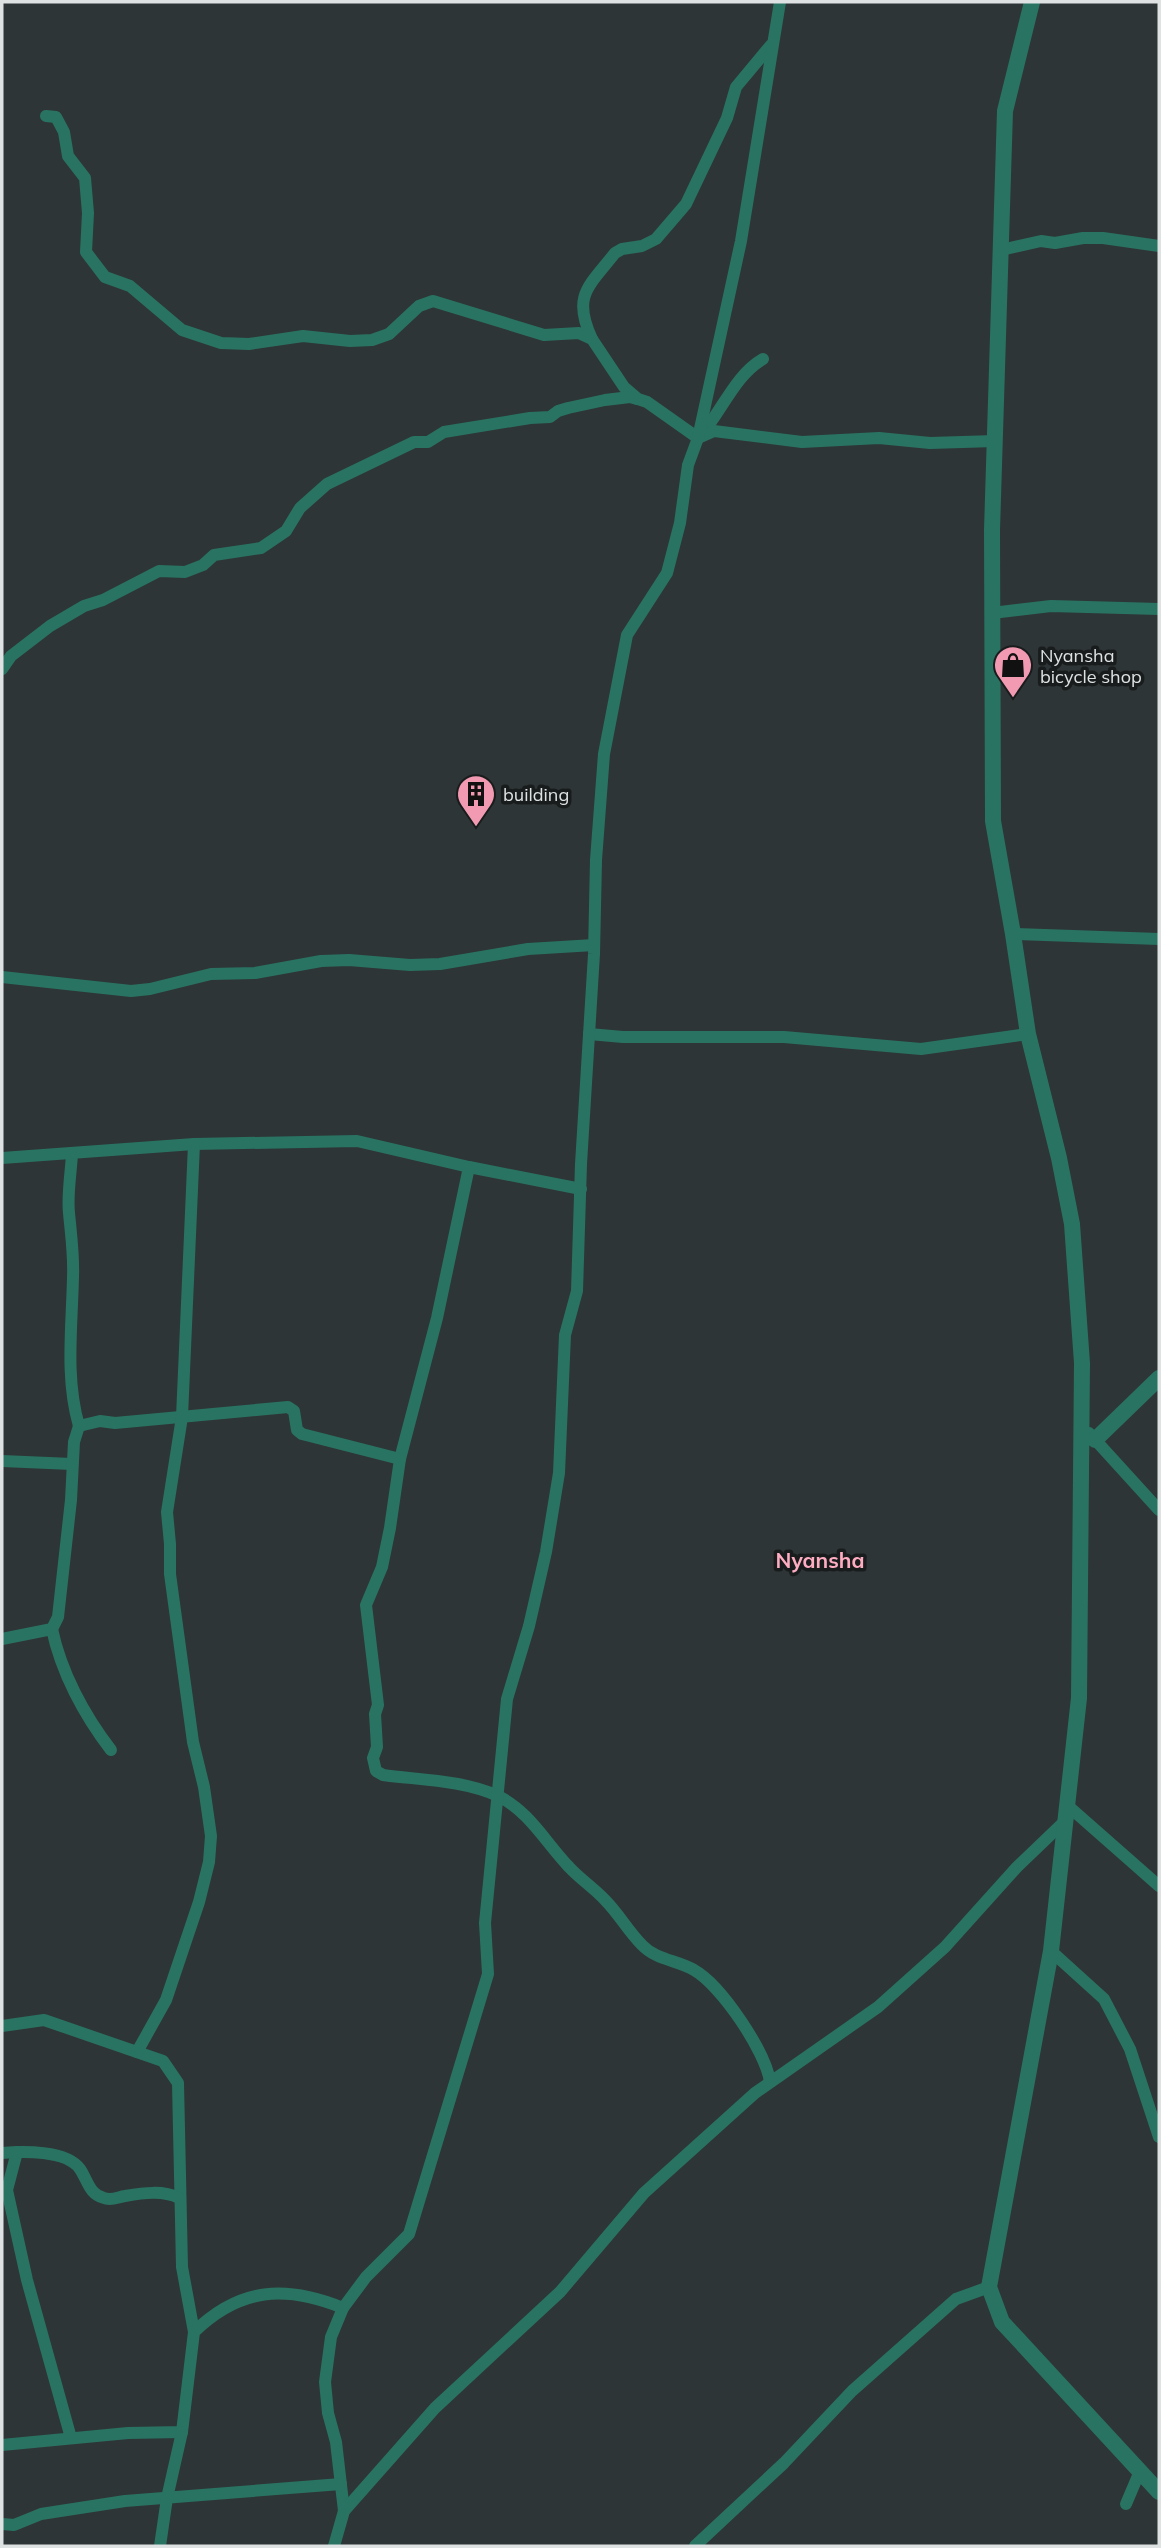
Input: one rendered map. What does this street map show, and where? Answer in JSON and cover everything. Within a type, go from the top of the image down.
[{"type":"street","points":[[334,2546],[344,2511],[325,2382],[331,2337],[343,2308],[366,2277],[409,2234],[488,1974],[485,1923],[507,1699],[529,1626],[546,1552],[559,1472],[565,1335],[576,1291],[596,860],[604,754],[627,635],[667,572],[680,523],[688,465],[698,438],[741,241],[780,2]]},
{"type":"street","points":[[1032,2],[1005,111],[992,613],[993,821],[1028,1034],[1059,1158],[1072,1224],[1083,1363],[1079,1698],[1051,1951],[989,2287],[1002,2322],[1159,2491]]},
{"type":"street","points":[[638,399],[624,387],[592,339],[581,309],[584,295],[615,253],[622,249],[642,246],[656,239],[686,204],[727,118],[736,87],[774,41]]},
{"type":"street","points":[[46,116],[56,117],[64,132],[68,156],[85,178],[89,213],[86,252],[105,277],[130,286],[182,330],[221,342],[249,344],[303,336],[350,341],[372,340],[389,334],[419,306],[433,301],[544,335],[579,333],[592,339]]},
{"type":"street","points":[[1001,250],[1041,241],[1055,243],[1083,238],[1159,246]]},
{"type":"street","points":[[698,438],[715,419],[744,373],[763,359]]},
{"type":"street","points":[[2,669],[11,656],[50,626],[84,606],[103,600],[159,571],[185,572],[203,565],[214,555],[261,548],[286,531],[300,508],[327,484],[414,442],[428,442],[444,432],[550,417],[568,408],[630,397],[647,402],[698,438]]},
{"type":"street","points":[[698,438],[714,431],[802,442],[879,438],[930,443],[995,441]]},
{"type":"street","points":[[992,613],[1051,606],[1159,609]]},
{"type":"street","points":[[1013,934],[1089,937],[1116,935],[1159,939]]},
{"type":"street","points":[[2,977],[131,991],[211,974],[255,973],[321,961],[440,964],[528,949],[594,945]]},
{"type":"street","points":[[589,1034],[619,1037],[784,1037],[921,1049],[1028,1034]]},
{"type":"street","points":[[2,1158],[194,1144],[357,1141],[581,1189]]},
{"type":"street","points":[[137,2052],[166,2000],[199,1902],[209,1861],[211,1836],[204,1787],[193,1742],[170,1574],[167,1512],[182,1417],[194,1144]]},
{"type":"street","points":[[72,1154],[69,1212],[73,1230],[74,1276],[70,1336],[73,1405],[79,1426],[74,1442],[58,1618],[52,1629],[62,1667],[99,1734],[111,1750]]},
{"type":"street","points":[[469,1167],[437,1318],[400,1459],[382,1567],[366,1605],[377,1705],[377,1747],[373,1765],[376,1771],[383,1774],[461,1784],[498,1797],[527,1817],[569,1867],[604,1898],[643,1946],[658,1957],[697,1971],[710,1983],[742,2021],[766,2062],[771,2082]]},
{"type":"street","points":[[1095,1440],[1159,1378]]},
{"type":"street","points":[[79,1426],[100,1421],[114,1423],[288,1406],[294,1411],[297,1430],[302,1434],[400,1459]]},
{"type":"street","points":[[1082,1425],[1159,1510]]},
{"type":"street","points":[[2,1461],[72,1464]]},
{"type":"street","points":[[2,1639],[52,1629]]},
{"type":"street","points":[[1066,1813],[1159,1886]]},
{"type":"street","points":[[344,2511],[435,2408],[560,2292],[644,2193],[739,2106],[878,2007],[945,1947],[1066,1813]]},
{"type":"street","points":[[1051,1951],[1104,1999],[1130,2049],[1159,2137]]},
{"type":"street","points":[[2,2026],[44,2020],[163,2061],[178,2083],[179,2198],[183,2267],[194,2332],[182,2432],[167,2498],[160,2546]]},
{"type":"street","points":[[2,2152],[34,2151],[72,2163],[79,2168],[89,2188],[102,2198],[170,2193],[179,2198]]},
{"type":"street","points":[[17,2152],[7,2190],[27,2280],[71,2438]]},
{"type":"street","points":[[695,2546],[784,2463],[852,2391],[956,2299],[989,2287]]},
{"type":"street","points":[[194,2332],[210,2317],[245,2297],[257,2294],[299,2294],[343,2308]]},
{"type":"street","points":[[2,2445],[128,2433],[182,2432]]},
{"type":"street","points":[[1126,2504],[1140,2471]]},
{"type":"street","points":[[2,2524],[14,2525],[41,2514],[125,2501],[341,2484]]},
{"type":"place","name":"Nyansha bicycle shop","points":[[1013,699]]},
{"type":"place","name":"building","points":[[476,828]]},
{"type":"district","name":"Nyansha","points":[[820,1560]]}]
